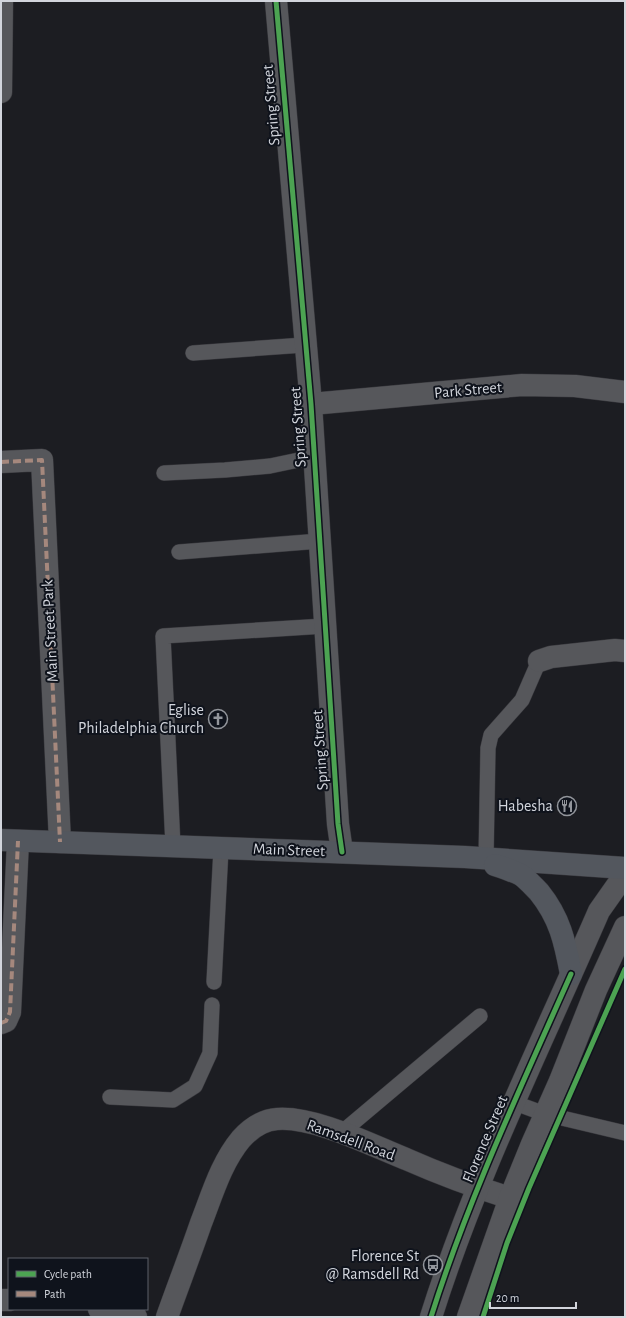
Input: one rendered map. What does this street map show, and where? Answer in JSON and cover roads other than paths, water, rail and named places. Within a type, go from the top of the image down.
[{"type":"main road","name":"Main Street","points":[[9,840],[475,858],[625,868]]},
{"type":"main road","points":[[475,858],[508,869],[521,875],[532,884],[553,911],[564,940],[571,974]]},
{"type":"street","points":[[1,92],[2,1]]},
{"type":"street","name":"Spring Street","points":[[276,1],[304,345],[311,404],[313,458],[326,626],[338,824],[342,852]]},
{"type":"street","name":"Park Street","points":[[311,404],[522,385],[575,386],[625,392]]},
{"type":"street","name":"Main Street Park","points":[[1,462],[42,460],[60,842]]},
{"type":"street","points":[[539,661],[551,657],[615,650],[625,651]]},
{"type":"street","points":[[1,1023],[8,1018],[10,1012],[9,840]]},
{"type":"street","name":"Florence Street","points":[[431,1317],[439,1291],[478,1187],[598,910],[618,884],[625,879]]},
{"type":"street","points":[[468,1317],[510,1198],[560,1081],[596,990],[625,927]]},
{"type":"street","name":"Ramsdell Road","points":[[167,1317],[211,1197],[233,1150],[242,1138],[260,1123],[278,1119],[311,1124],[341,1133],[439,1173],[510,1198]]},
{"type":"street","points":[[104,1310],[136,1317]]},
{"type":"lane","points":[[193,353],[304,345]]},
{"type":"lane","points":[[164,473],[270,466],[313,458]]},
{"type":"lane","points":[[179,552],[320,541]]},
{"type":"lane","points":[[173,846],[163,636],[326,626]]},
{"type":"lane","points":[[475,858],[488,748],[491,736],[522,700],[539,661]]},
{"type":"lane","points":[[214,982],[222,849]]},
{"type":"lane","points":[[110,1097],[173,1100],[195,1086],[210,1053],[212,1005]]},
{"type":"lane","points":[[341,1133],[480,1016]]},
{"type":"lane","points":[[514,1103],[545,1114],[625,1133]]},
{"type":"place","name":"Eglise Philadelphia Church","points":[[218,719]]},
{"type":"place","name":"Habesha","points":[[567,806]]},
{"type":"place","name":"Florence St @ Ramsdell Rd","points":[[433,1265]]}]
